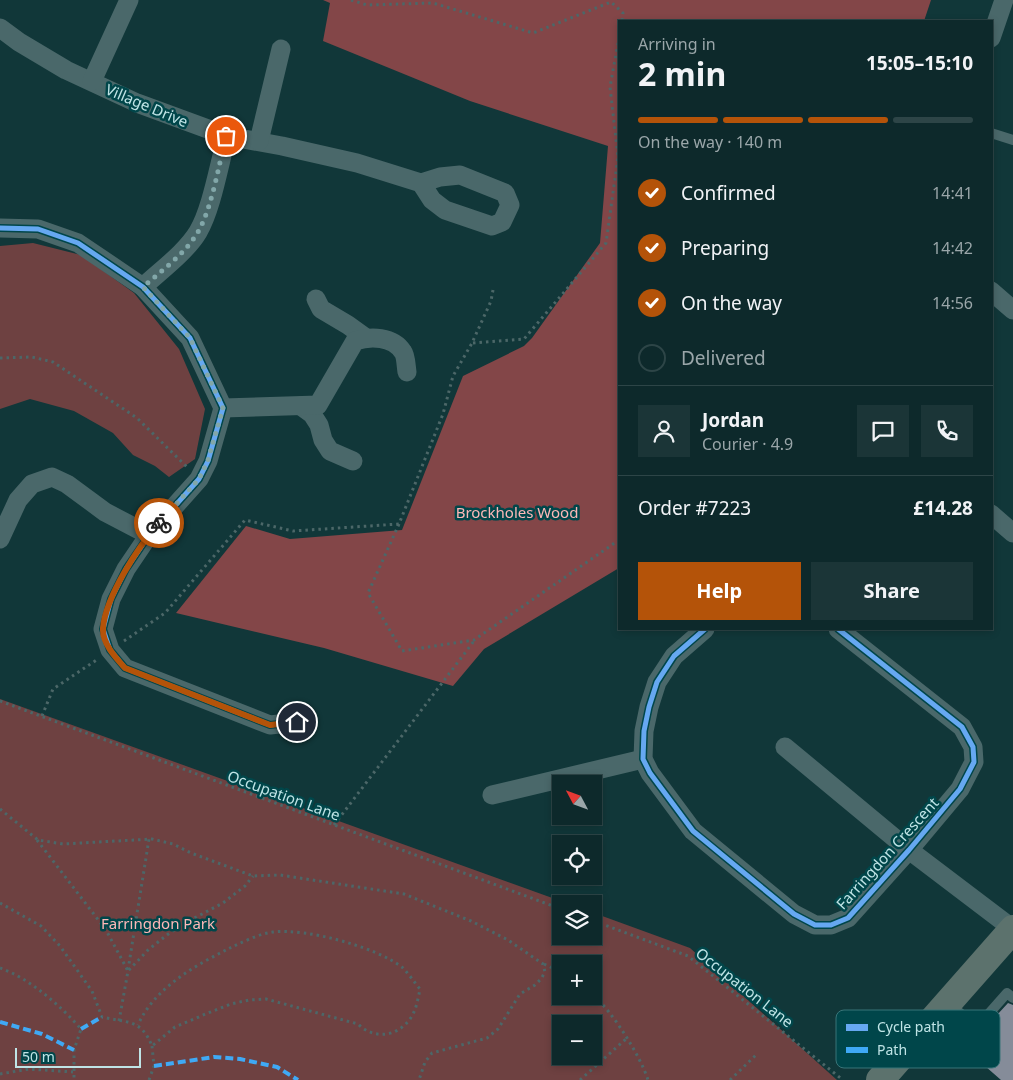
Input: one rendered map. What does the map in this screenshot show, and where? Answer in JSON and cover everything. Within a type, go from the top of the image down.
[{"type":"highway","points":[[942,1010],[1012,933]]},
{"type":"highway","points":[[880,1080],[891,1068]]},
{"type":"street","points":[[92,82],[129,0]]},
{"type":"street","points":[[993,32],[1004,0]]},
{"type":"street","name":"Village Drive","points":[[1,30],[66,70],[136,103],[226,136],[259,141],[357,164],[421,183]]},
{"type":"street","points":[[259,141],[281,49]]},
{"type":"street","points":[[143,287],[184,249],[197,233],[206,216],[226,136]]},
{"type":"street","points":[[0,228],[38,229],[78,243],[143,287],[190,338],[223,408],[208,460],[199,479],[148,535],[126,569],[111,599],[103,629],[110,650],[125,668],[270,725],[297,722]]},
{"type":"street","points":[[993,293],[1013,310]]},
{"type":"street","points":[[316,299],[321,309],[366,338]]},
{"type":"street","points":[[223,408],[318,405],[355,341],[366,338],[384,339],[396,345],[404,352],[407,372]]},
{"type":"street","points":[[301,406],[312,414],[330,451],[353,461]]},
{"type":"street","points":[[0,539],[18,500],[32,484],[52,477],[67,484],[105,512],[148,535]]},
{"type":"street","points":[[993,516],[1013,533]]},
{"type":"street","points":[[492,795],[643,759],[644,731],[649,708],[658,682],[674,656],[704,630]]},
{"type":"street","name":"Farringdon Crescent","points":[[643,759],[650,773],[693,831],[794,914],[814,925],[831,926],[848,918],[960,789],[974,762],[972,747],[962,727],[839,630]]},
{"type":"street","points":[[785,747],[909,850]]},
{"type":"street","name":"Farringdon Crescent","points":[[909,850],[1012,933]]},
{"type":"lane","points":[[993,134],[1013,140]]},
{"type":"lane","points":[[992,1010],[1007,993],[1013,998]]},
{"type":"lane","points":[[948,1003],[956,1010]]},
{"type":"path","points":[[351,0],[367,6],[433,4],[533,33],[611,2],[623,13],[622,20]]},
{"type":"path","points":[[472,343],[524,338],[606,243],[618,157],[610,87],[618,43]]},
{"type":"path","points":[[474,640],[402,651],[368,593],[399,524],[443,414],[453,376],[472,343],[494,290]]},
{"type":"path","points":[[0,358],[32,357],[53,362],[137,418],[199,479]]},
{"type":"path","points":[[42,716],[53,690],[165,614],[245,520],[293,532],[399,524]]},
{"type":"path","points":[[334,825],[474,640],[618,541]]},
{"type":"path","points":[[0,809],[38,840],[63,844],[149,839],[173,844],[191,853],[253,876],[280,875],[404,894],[471,921],[508,940],[552,968]]},
{"type":"path","points":[[34,836],[106,930],[128,971]]},
{"type":"path","points":[[120,1021],[149,839]]},
{"type":"path","points":[[128,971],[148,950],[167,935],[181,925],[222,903],[245,886],[253,876]]},
{"type":"path","points":[[0,903],[41,926],[60,946],[92,991],[102,1017],[138,1024],[147,1033],[152,1046],[154,1066],[149,1080]]},
{"type":"path","points":[[138,1024],[141,1017],[160,995],[183,974],[248,939],[273,932],[315,934],[345,942],[385,957],[404,969],[420,989],[410,1020],[395,1032],[388,1034],[381,1035],[365,1031],[358,1024],[266,999],[231,1004],[208,1013],[175,1027],[152,1046]]},
{"type":"path","points":[[419,1080],[425,1062],[432,1053],[487,1038],[498,1029],[520,994],[541,979],[545,972],[543,964]]},
{"type":"path","points":[[0,968],[36,988],[81,1029],[74,1050],[74,1080]]},
{"type":"path","points":[[602,1002],[627,1038],[648,1080]]},
{"type":"path","points":[[580,1080],[627,1038]]},
{"type":"path","points":[[730,1080],[757,1054]]},
{"type":"path","points":[[0,1074],[29,1069],[73,1072]]},
{"type":"green space","name":"Brockholes Wood","points":[[323,0],[931,0],[924,20],[618,20],[618,569],[484,649],[453,686],[324,648],[176,613],[246,526],[290,539],[402,530],[463,376],[524,346],[532,338],[600,243],[608,146],[470,101],[323,41],[330,3]]},
{"type":"green space","points":[[33,243],[81,255],[134,293],[179,349],[205,409],[195,459],[169,477],[155,466],[133,455],[113,433],[74,411],[30,399],[0,409],[0,246]]},
{"type":"green space","name":"Farringdon Park","points":[[0,699],[552,898],[552,945],[602,945],[602,916],[690,948],[837,1080],[0,1080]]},
{"type":"building","points":[[1008,1003],[1013,1005],[1013,1080],[1001,1080],[987,1068],[1000,1068],[1000,1012]]},
{"type":"marked path","points":[[81,1029],[102,1017]]},
{"type":"marked path","points":[[0,1022],[42,1034],[74,1050]]},
{"type":"marked path","points":[[154,1066],[214,1057],[240,1059],[277,1067],[298,1080]]},
{"type":"cycle path","points":[[0,228],[38,229],[78,243],[143,287],[190,338],[223,408],[208,461],[199,479],[149,535],[126,569],[111,599],[103,629],[110,650],[125,668],[270,725],[297,722]]},
{"type":"cycle path","points":[[704,630],[674,656],[657,682],[644,731],[643,759],[650,773],[693,831],[794,914],[815,925],[831,925],[848,918],[960,789],[974,762],[973,747],[962,727],[839,630]]},
{"type":"way so far","points":[[159,523],[199,479],[208,460],[223,408],[190,338],[143,287],[184,249],[197,233],[206,216],[226,136]]},
{"type":"route","points":[[159,523],[148,535],[126,569],[111,599],[103,629],[110,650],[125,668],[270,725],[297,722]]}]
